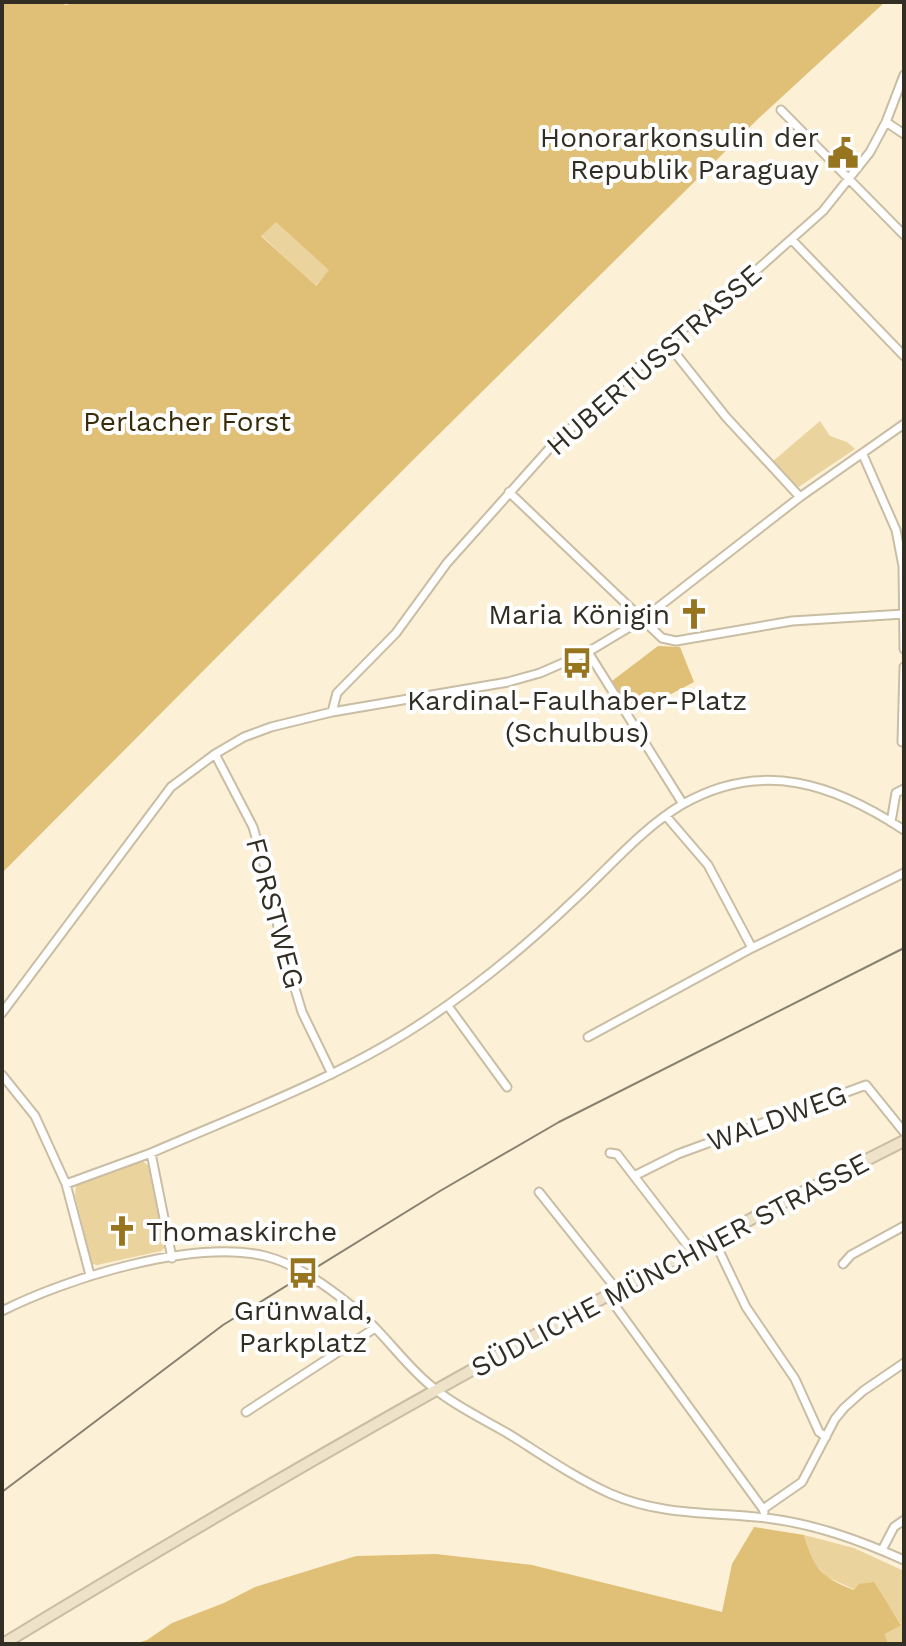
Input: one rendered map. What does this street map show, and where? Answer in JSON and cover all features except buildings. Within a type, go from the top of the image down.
[{"type":"main road","name":"SÜDLICHE MÜNCHNER STRASSE","points":[[3,1644],[204,1522],[436,1389],[713,1238],[904,1141]]},
{"type":"street","name":"HUBERTUSSTRASSE","points":[[332,712],[337,693],[396,633],[447,563],[558,441],[667,343],[823,211],[870,152],[886,122],[904,75]]},
{"type":"street","points":[[781,110],[904,235]]},
{"type":"street","points":[[886,122],[904,134]]},
{"type":"street","points":[[792,240],[904,356]]},
{"type":"street","points":[[667,343],[726,417],[800,497]]},
{"type":"street","points":[[2,1013],[171,787],[215,754],[244,737],[271,727],[332,712],[508,682],[540,673],[588,652],[643,619],[800,497],[904,424]]},
{"type":"street","points":[[863,455],[900,529],[904,649]]},
{"type":"street","points":[[509,492],[662,638],[676,641],[792,621],[904,614]]},
{"type":"street","points":[[588,652],[683,804]]},
{"type":"street","points":[[902,742],[904,667]]},
{"type":"street","name":"FORSTWEG","points":[[215,754],[253,827],[302,1012],[332,1074]]},
{"type":"street","points":[[66,1184],[151,1153],[332,1074],[401,1037],[511,958],[683,804],[744,783],[793,781],[840,793],[904,830]]},
{"type":"street","points":[[891,822],[896,793],[904,789]]},
{"type":"street","points":[[666,816],[708,865],[752,948]]},
{"type":"street","points":[[588,1037],[752,948],[904,873]]},
{"type":"street","points":[[448,1006],[507,1087]]},
{"type":"street","points":[[2,1075],[35,1116],[66,1184],[90,1275]]},
{"type":"street","name":"WALDWEG","points":[[634,1176],[678,1154],[866,1085],[904,1132]]},
{"type":"street","points":[[151,1153],[172,1258]]},
{"type":"street","points":[[610,1153],[617,1154],[691,1250]]},
{"type":"street","points":[[539,1192],[763,1509],[766,1518]]},
{"type":"street","points":[[843,1264],[851,1255],[904,1226]]},
{"type":"street","points":[[713,1238],[746,1307],[795,1379],[819,1432],[826,1437]]},
{"type":"street","points":[[2,1311],[90,1275],[172,1258],[242,1253],[274,1259],[302,1272],[356,1309],[436,1389],[613,1495],[674,1511],[766,1518],[850,1537],[904,1560]]},
{"type":"street","points":[[246,1412],[375,1328]]},
{"type":"street","points":[[763,1509],[802,1482],[835,1419],[849,1403],[904,1363]]},
{"type":"street","points":[[882,1550],[894,1527],[904,1520]]},
{"type":"shaded area","points":[[276,221],[330,270],[315,286],[261,235]]},
{"type":"shaded area","points":[[820,421],[830,436],[847,442],[855,449],[797,488],[772,462]]},
{"type":"shaded area","points":[[141,1160],[149,1166],[165,1248],[92,1264],[75,1195],[76,1185]]},
{"type":"shaded area","points":[[804,1535],[854,1548],[904,1571],[904,1644],[888,1644],[885,1634],[901,1624],[888,1605],[827,1577],[811,1560]]},
{"type":"green space","name":"Perlacher Forst","points":[[2,2],[59,2],[66,5],[78,2],[885,2],[760,117],[2,873]],"holes":[[[276,222],[329,270],[316,286],[261,236]]]},
{"type":"green space","points":[[658,646],[680,647],[694,682],[633,714],[612,681]]},
{"type":"green space","points":[[754,1527],[804,1535],[815,1564],[826,1576],[843,1586],[854,1590],[859,1584],[874,1582],[901,1625],[885,1634],[888,1644],[134,1644],[147,1640],[172,1623],[255,1587],[356,1556],[436,1554],[532,1565],[722,1612],[732,1564]]},
{"type":"tram line","points":[[2,1492],[223,1325],[440,1191],[559,1122],[904,948]]},
{"type":"place","name":"Honorarkonsulin der Republik Paraguay","points":[[843,153]]},
{"type":"place","name":"Maria Königin","points":[[694,614]]},
{"type":"place","name":"Kardinal-Faulhaber-Platz (Schulbus)","points":[[577,663]]},
{"type":"place","name":"Thomaskirche","points":[[122,1231]]},
{"type":"place","name":"Grünwald, Parkplatz","points":[[303,1273]]}]
